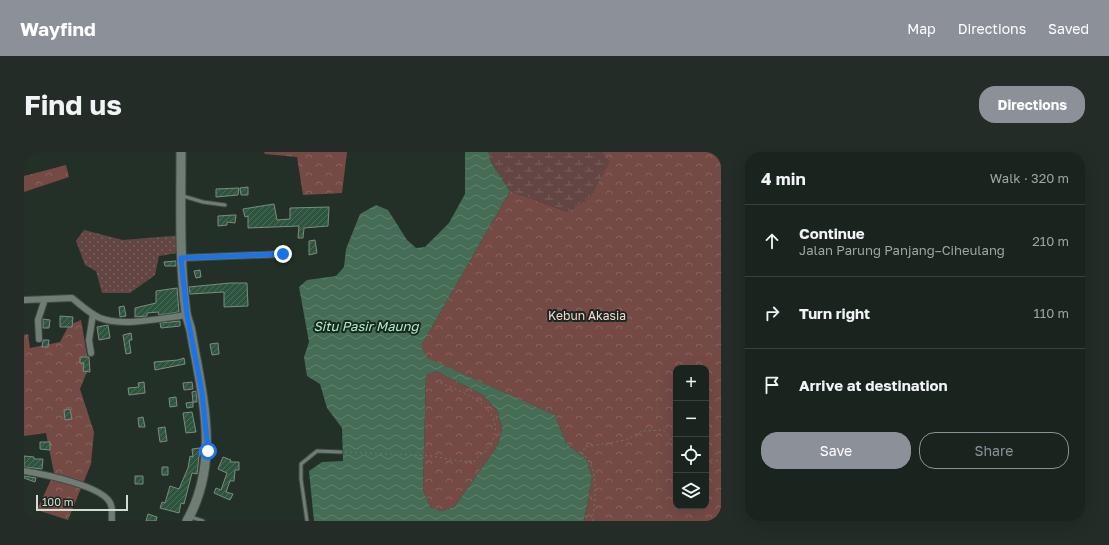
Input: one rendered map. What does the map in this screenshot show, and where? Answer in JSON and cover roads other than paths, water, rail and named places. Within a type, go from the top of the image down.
[{"type":"street","points":[[181,152],[181,258],[187,315],[202,392],[208,451],[203,476],[188,519]]},
{"type":"street","points":[[181,258],[283,254]]},
{"type":"street","points":[[24,300],[72,298],[92,314],[108,321],[126,321],[187,315]]},
{"type":"street","points":[[39,339],[38,320],[45,299]]},
{"type":"street","points":[[91,353],[89,335],[92,314]]},
{"type":"street","points":[[24,471],[80,483],[107,498],[111,505],[112,521]]},
{"type":"lane","points":[[181,196],[203,202],[225,205]]},
{"type":"lane","points":[[307,521],[301,479],[301,464],[317,451],[341,452]]},
{"type":"lane","points":[[188,519],[203,521]]},
{"type":"water","name":"Situ Pasir Maung","points":[[465,152],[488,152],[492,164],[510,191],[421,346],[427,358],[555,415],[566,443],[587,460],[592,478],[584,521],[314,521],[309,471],[322,462],[343,461],[342,428],[327,408],[320,384],[307,376],[304,357],[309,342],[299,287],[307,280],[336,276],[344,267],[346,249],[360,214],[376,205],[388,210],[407,240],[416,248],[425,247],[449,223],[465,194]],"holes":[[[437,371],[483,395],[497,410],[502,428],[498,445],[454,507],[441,511],[430,507],[423,489],[426,375]]]},
{"type":"park label","name":"Kebun Akasia","points":[[587,315]]}]
